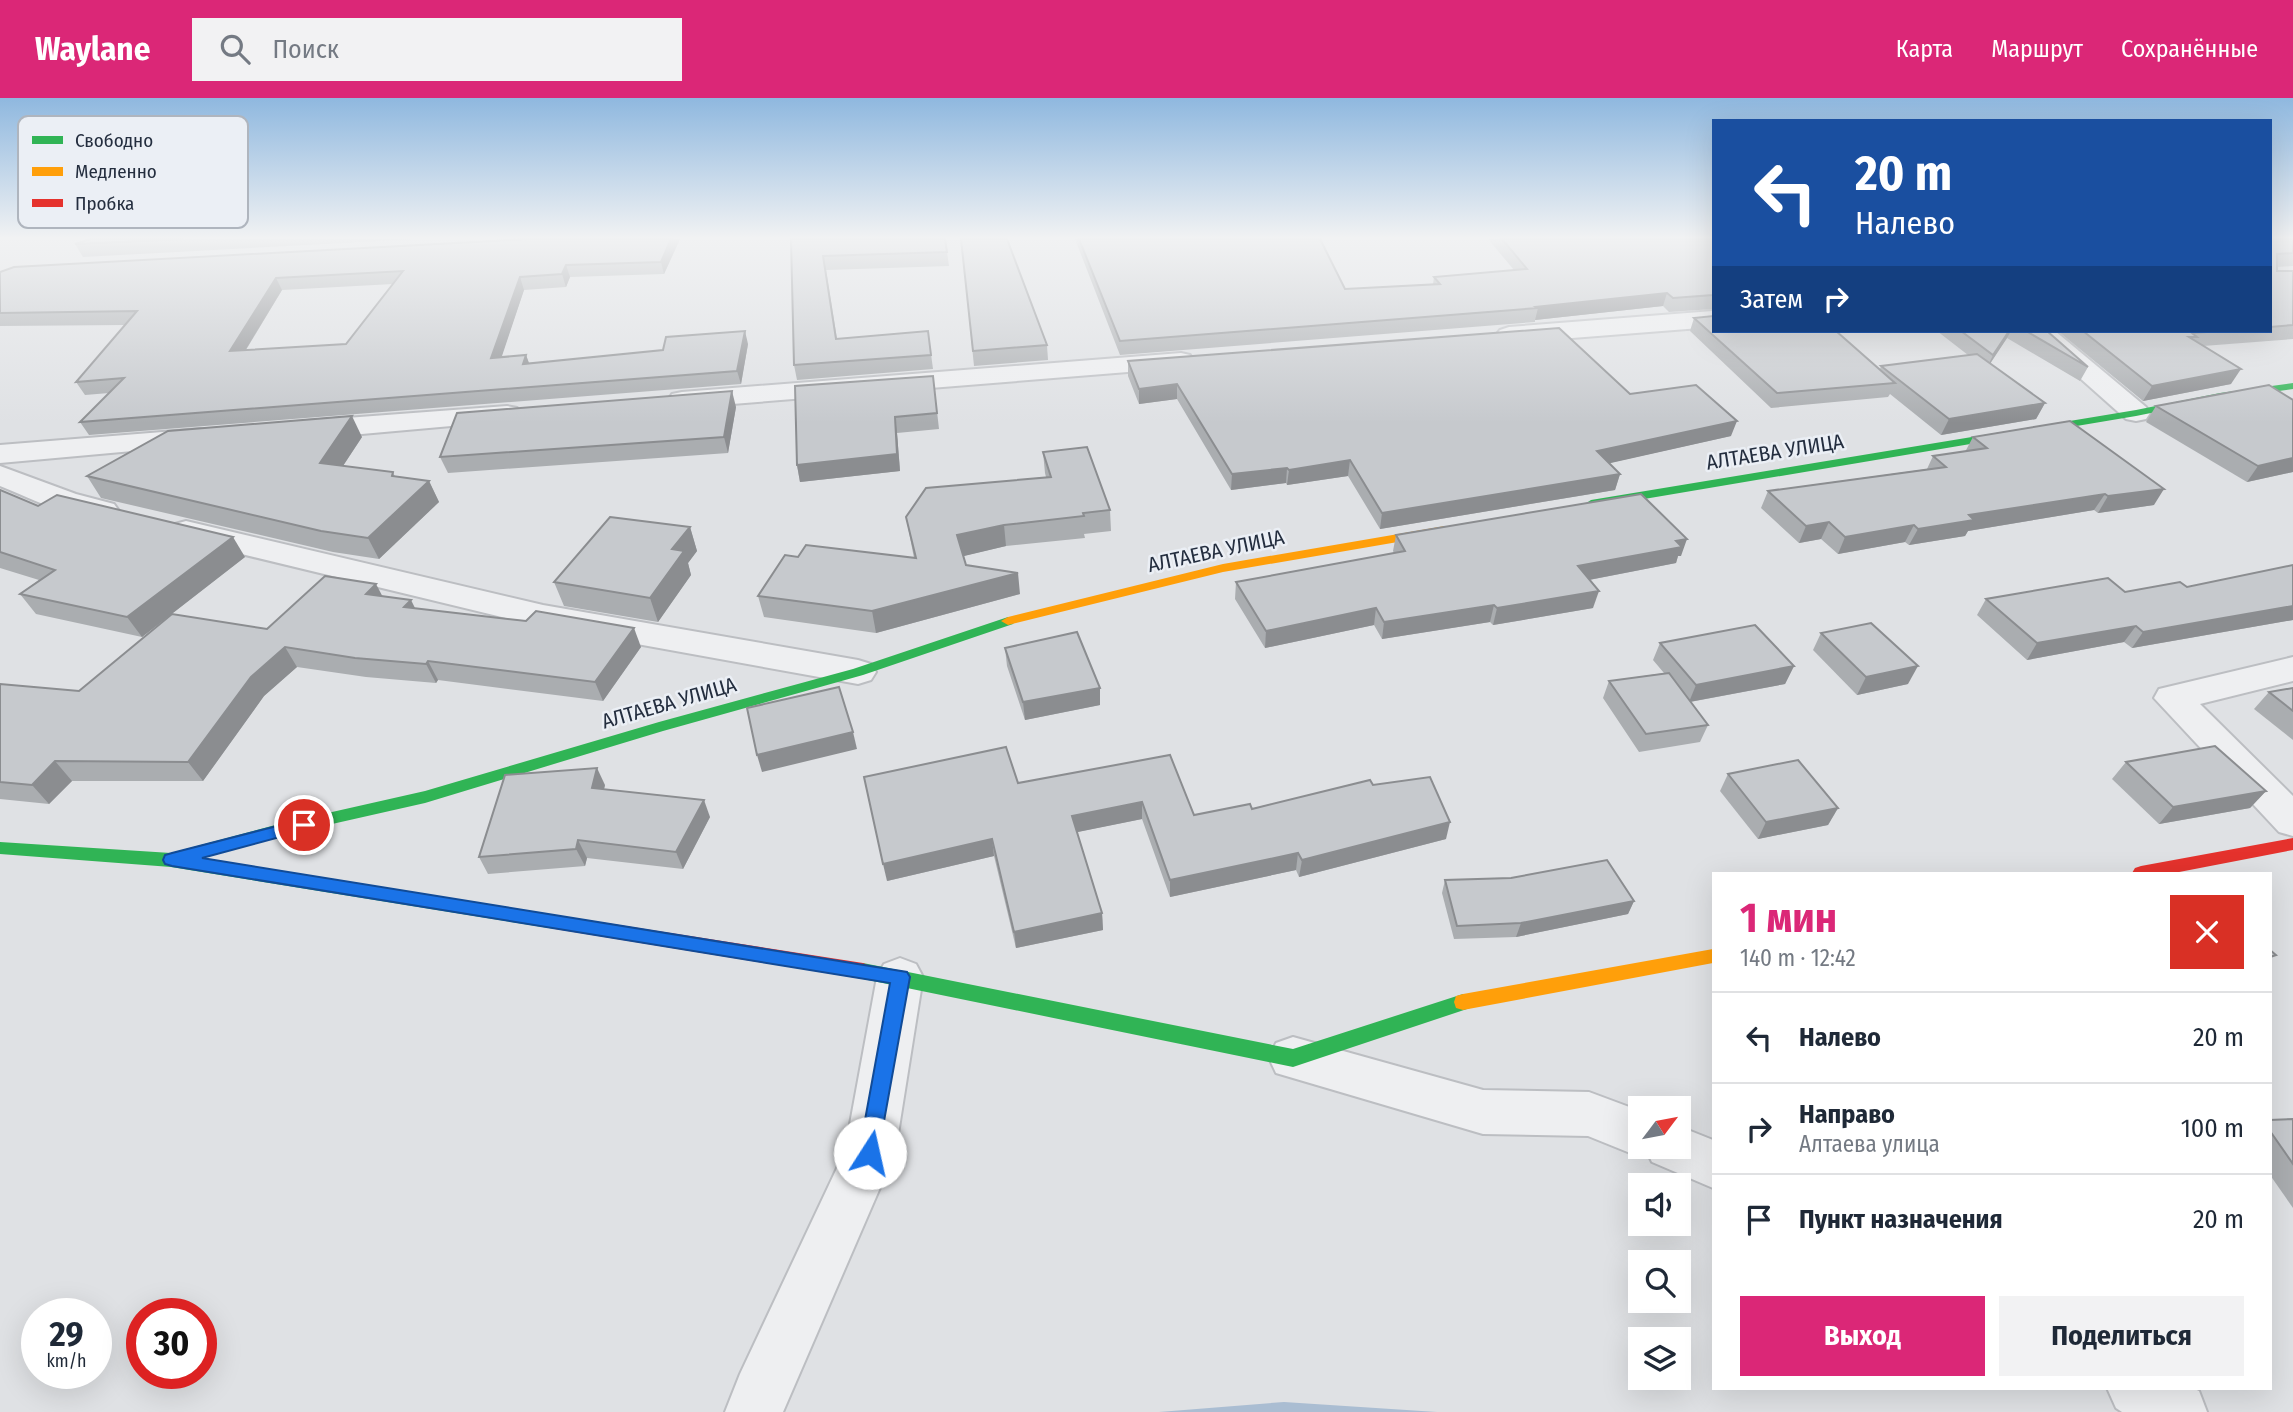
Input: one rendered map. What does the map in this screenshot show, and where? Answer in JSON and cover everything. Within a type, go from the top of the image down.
[{"type":"street","points":[[1476,338],[1712,319]]},
{"type":"street","points":[[2042,333],[2136,413]]},
{"type":"street","points":[[655,402],[1212,359]]},
{"type":"street","name":"АЛТАЕВА УЛИЦА","points":[[1575,507],[2136,413],[2220,396],[2293,386]]},
{"type":"street","points":[[279,432],[529,412]]},
{"type":"street","points":[[0,454],[223,436]]},
{"type":"street","points":[[0,475],[65,501],[543,616],[858,672]]},
{"type":"street","name":"АЛТАЕВА УЛИЦА","points":[[172,860],[279,830],[425,797],[858,672],[989,626],[1223,568],[1466,526]]},
{"type":"street","points":[[2293,669],[2172,698],[2293,821]]},
{"type":"street","points":[[2146,872],[2293,844]]},
{"type":"street","points":[[0,848],[172,860],[900,977],[1293,1058],[1483,1112],[1589,1114],[1628,1129]]},
{"type":"street","points":[[1293,1058],[1460,1002],[1712,956]]},
{"type":"street","points":[[754,1412],[870,1153],[900,977]]},
{"type":"street","points":[[1691,1155],[1712,1164]]},
{"type":"street","points":[[2140,1390],[2178,1412]]},
{"type":"water","points":[[1284,1402],[1437,1412],[1159,1412]]},
{"type":"building","points":[[0,300],[262,300],[230,351],[346,344],[380,300],[512,300],[491,358],[526,355],[523,364],[663,350],[666,337],[745,331],[737,371],[80,422],[124,378],[76,382],[137,311],[0,313]]},
{"type":"building","points":[[792,300],[830,300],[836,339],[928,331],[931,355],[794,365]]},
{"type":"building","points":[[968,300],[1030,300],[1047,345],[973,351]]},
{"type":"building","points":[[1104,300],[1599,300],[1536,307],[1538,308],[1120,341]]},
{"type":"building","points":[[2272,300],[2293,300],[2293,325],[2272,327]]},
{"type":"building","points":[[1712,316],[1712,333],[1838,333],[1895,383],[1777,393],[1694,318]]},
{"type":"building","points":[[1559,328],[1630,394],[1696,385],[1737,421],[1597,451],[1620,474],[1382,513],[1350,460],[1289,470],[1287,468],[1232,474],[1177,384],[1139,389],[1128,361]]},
{"type":"building","points":[[1964,333],[2008,333],[1993,355]]},
{"type":"building","points":[[2029,333],[2049,333],[2088,367]]},
{"type":"building","points":[[2086,333],[2192,333],[2197,337],[2189,337],[2241,369],[2152,386]]},
{"type":"building","points":[[1977,354],[2045,403],[1949,419],[1881,366]]},
{"type":"building","points":[[933,376],[937,413],[895,417],[897,454],[797,465],[795,386]]},
{"type":"building","points":[[2269,385],[2293,400],[2293,458],[2258,466],[2156,406]]},
{"type":"building","points":[[732,391],[724,437],[440,457],[457,413]]},
{"type":"building","points":[[352,416],[320,463],[393,472],[392,476],[429,481],[368,538],[321,531],[87,476],[168,431]]},
{"type":"building","points":[[2070,421],[2164,489],[2108,496],[2105,494],[1969,515],[1974,520],[1918,529],[1914,525],[1845,537],[1829,522],[1806,526],[1768,491],[1946,467],[1933,456],[1987,448],[1973,437]]},
{"type":"building","points":[[1087,447],[1110,510],[1083,513],[1084,516],[1004,525],[957,535],[966,565],[1018,573],[872,611],[758,596],[785,555],[798,557],[806,545],[916,558],[906,517],[926,488],[1051,477],[1043,452]]},
{"type":"building","points":[[0,490],[38,506],[57,495],[233,537],[127,617],[20,594],[55,570],[0,552]]},
{"type":"building","points":[[1641,494],[1687,539],[1676,541],[1682,547],[1578,566],[1599,591],[1497,608],[1494,605],[1384,622],[1376,608],[1266,631],[1236,582],[1405,551],[1396,535]]},
{"type":"building","points":[[610,517],[690,527],[672,549],[684,551],[650,598],[554,582]]},
{"type":"building","points":[[2293,565],[2293,606],[2143,632],[2136,626],[2037,643],[1986,599],[2108,578],[2125,592],[2180,582],[2187,587]]},
{"type":"building","points":[[325,576],[376,584],[366,594],[411,600],[404,607],[526,621],[536,611],[634,628],[595,682],[428,661],[426,664],[355,658],[285,647],[251,677],[188,762],[55,761],[32,785],[0,782],[0,684],[79,691],[172,614],[267,629]]},
{"type":"building","points":[[1871,623],[1918,666],[1866,677],[1821,633]]},
{"type":"building","points":[[1755,625],[1794,666],[1696,685],[1660,643]]},
{"type":"building","points":[[1077,632],[1100,688],[1023,702],[1005,648]]},
{"type":"building","points":[[1669,673],[1708,725],[1646,734],[1609,681]]},
{"type":"building","points":[[839,687],[853,732],[757,755],[747,708]]},
{"type":"building","points":[[2293,688],[2293,711],[2269,692]]},
{"type":"building","points":[[2215,746],[2266,791],[2173,807],[2126,762]]},
{"type":"building","points":[[1006,747],[1018,783],[1170,755],[1194,815],[1250,804],[1252,809],[1370,780],[1373,785],[1430,777],[1450,822],[1302,860],[1298,853],[1170,880],[1142,802],[1072,816],[1102,913],[1014,932],[992,839],[883,864],[864,777]]},
{"type":"building","points":[[1798,760],[1838,808],[1766,822],[1728,774]]},
{"type":"building","points":[[597,768],[592,788],[704,800],[676,852],[578,840],[576,849],[479,857],[505,775]]},
{"type":"building","points":[[1607,860],[1634,901],[1521,923],[1457,926],[1445,880],[1511,878]]},
{"type":"building","points":[[2293,1119],[2293,1164],[2272,1134],[2272,1120]]},
{"type":"traffic: fast","points":[[1591,504],[2136,413],[2220,396],[2293,386]]},
{"type":"traffic: fast","points":[[171,860],[279,830],[425,797],[659,727],[858,672],[1008,621]]},
{"type":"traffic: fast","points":[[0,848],[171,860],[555,922]]},
{"type":"traffic: fast","points":[[863,971],[1293,1058],[1463,1002]]},
{"type":"traffic: slow","points":[[1008,621],[1223,568],[1445,530]]},
{"type":"traffic: slow","points":[[1463,1002],[1712,956]]},
{"type":"traffic: jam","points":[[2146,872],[2293,844]]},
{"type":"traffic: jam","points":[[555,922],[863,971]]},
{"type":"route","points":[[304,825],[172,860],[900,977],[870,1153]]}]
